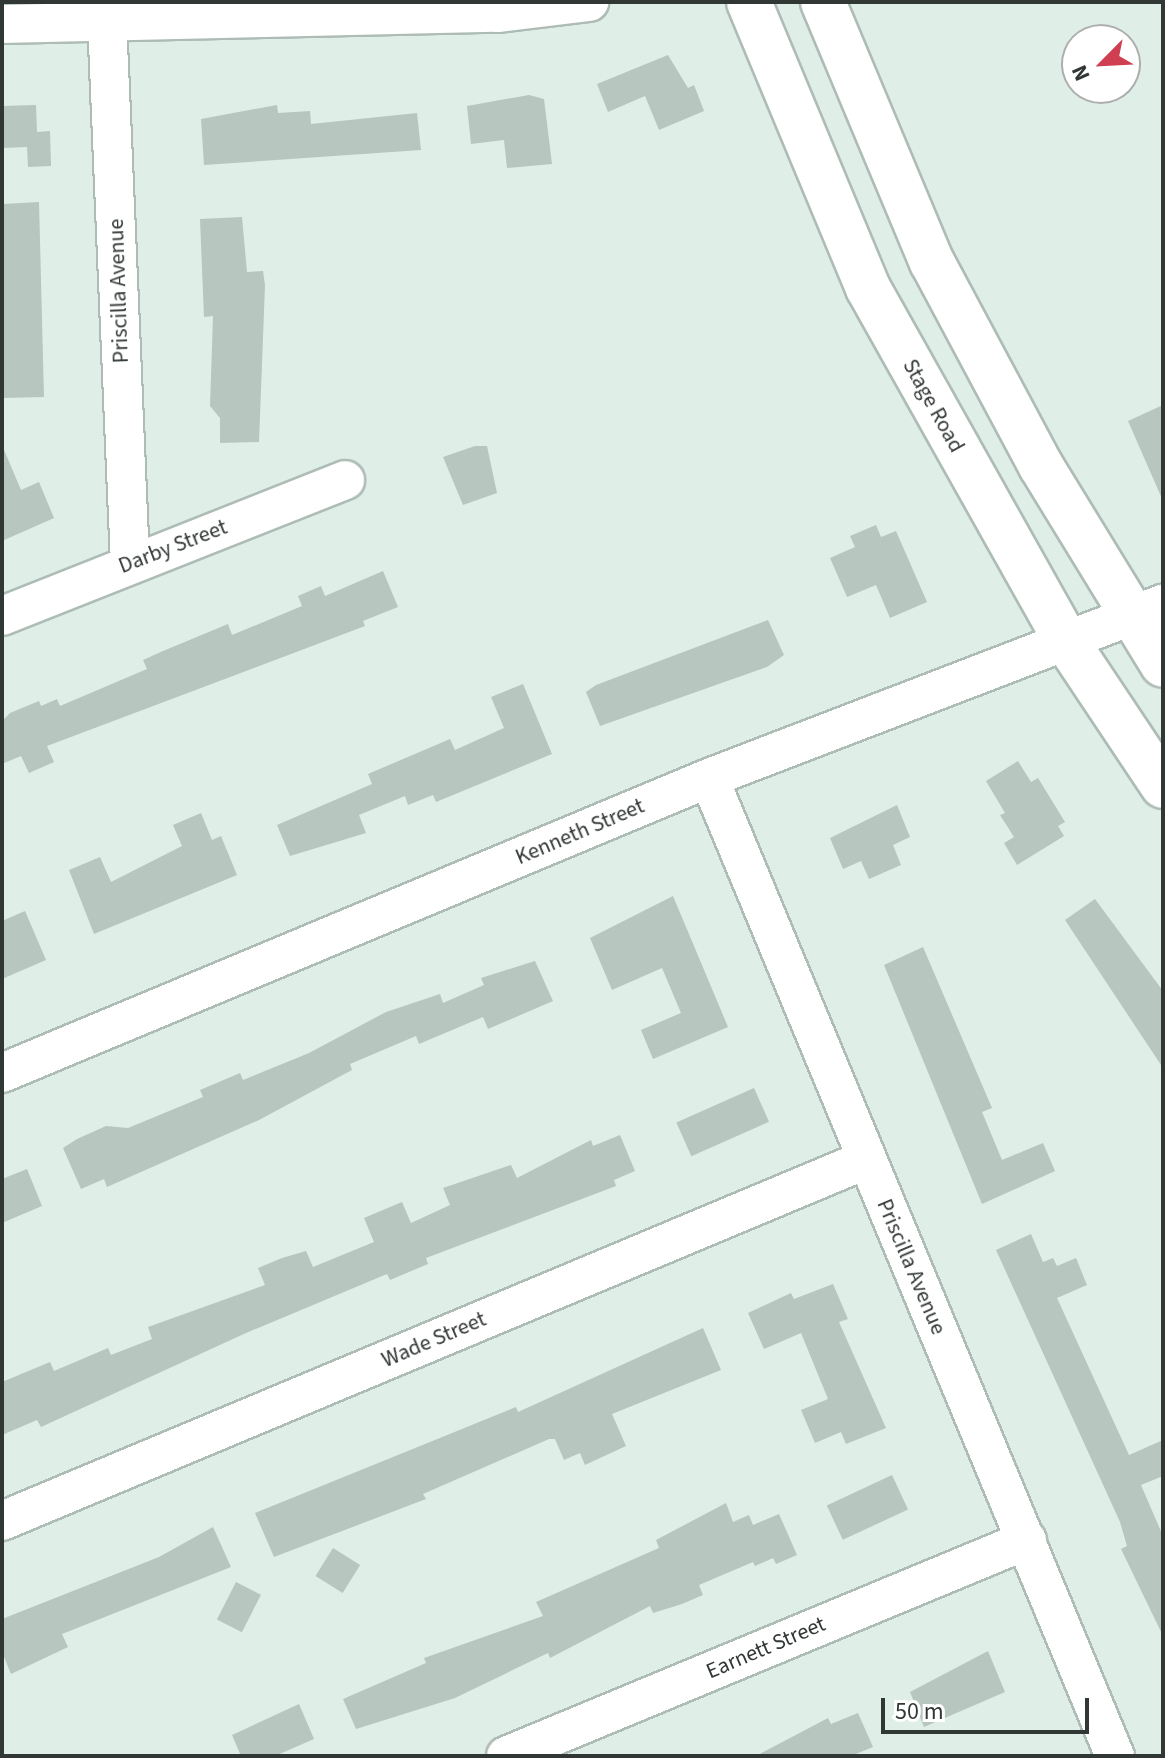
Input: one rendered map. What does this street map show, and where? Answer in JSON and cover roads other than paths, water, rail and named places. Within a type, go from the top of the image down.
[{"type":"main road","name":"Stage Road","points":[[749,2],[868,288],[1067,642],[1163,786]]},
{"type":"main road","points":[[823,2],[932,262],[1041,466],[1147,610],[1163,665]]},
{"type":"street","points":[[2,24],[107,19],[499,13],[589,2]]},
{"type":"street","name":"Priscilla Avenue","points":[[107,19],[130,563]]},
{"type":"street","name":"Darby Street","points":[[2,616],[345,480]]},
{"type":"street","name":"Kenneth Street","points":[[2,1073],[709,778],[1147,610]]},
{"type":"street","name":"Priscilla Avenue","points":[[709,778],[1115,1756]]},
{"type":"street","name":"Wade Street","points":[[2,1521],[865,1160]]},
{"type":"street","name":"Earnett Street","points":[[506,1756],[1027,1540]]}]
